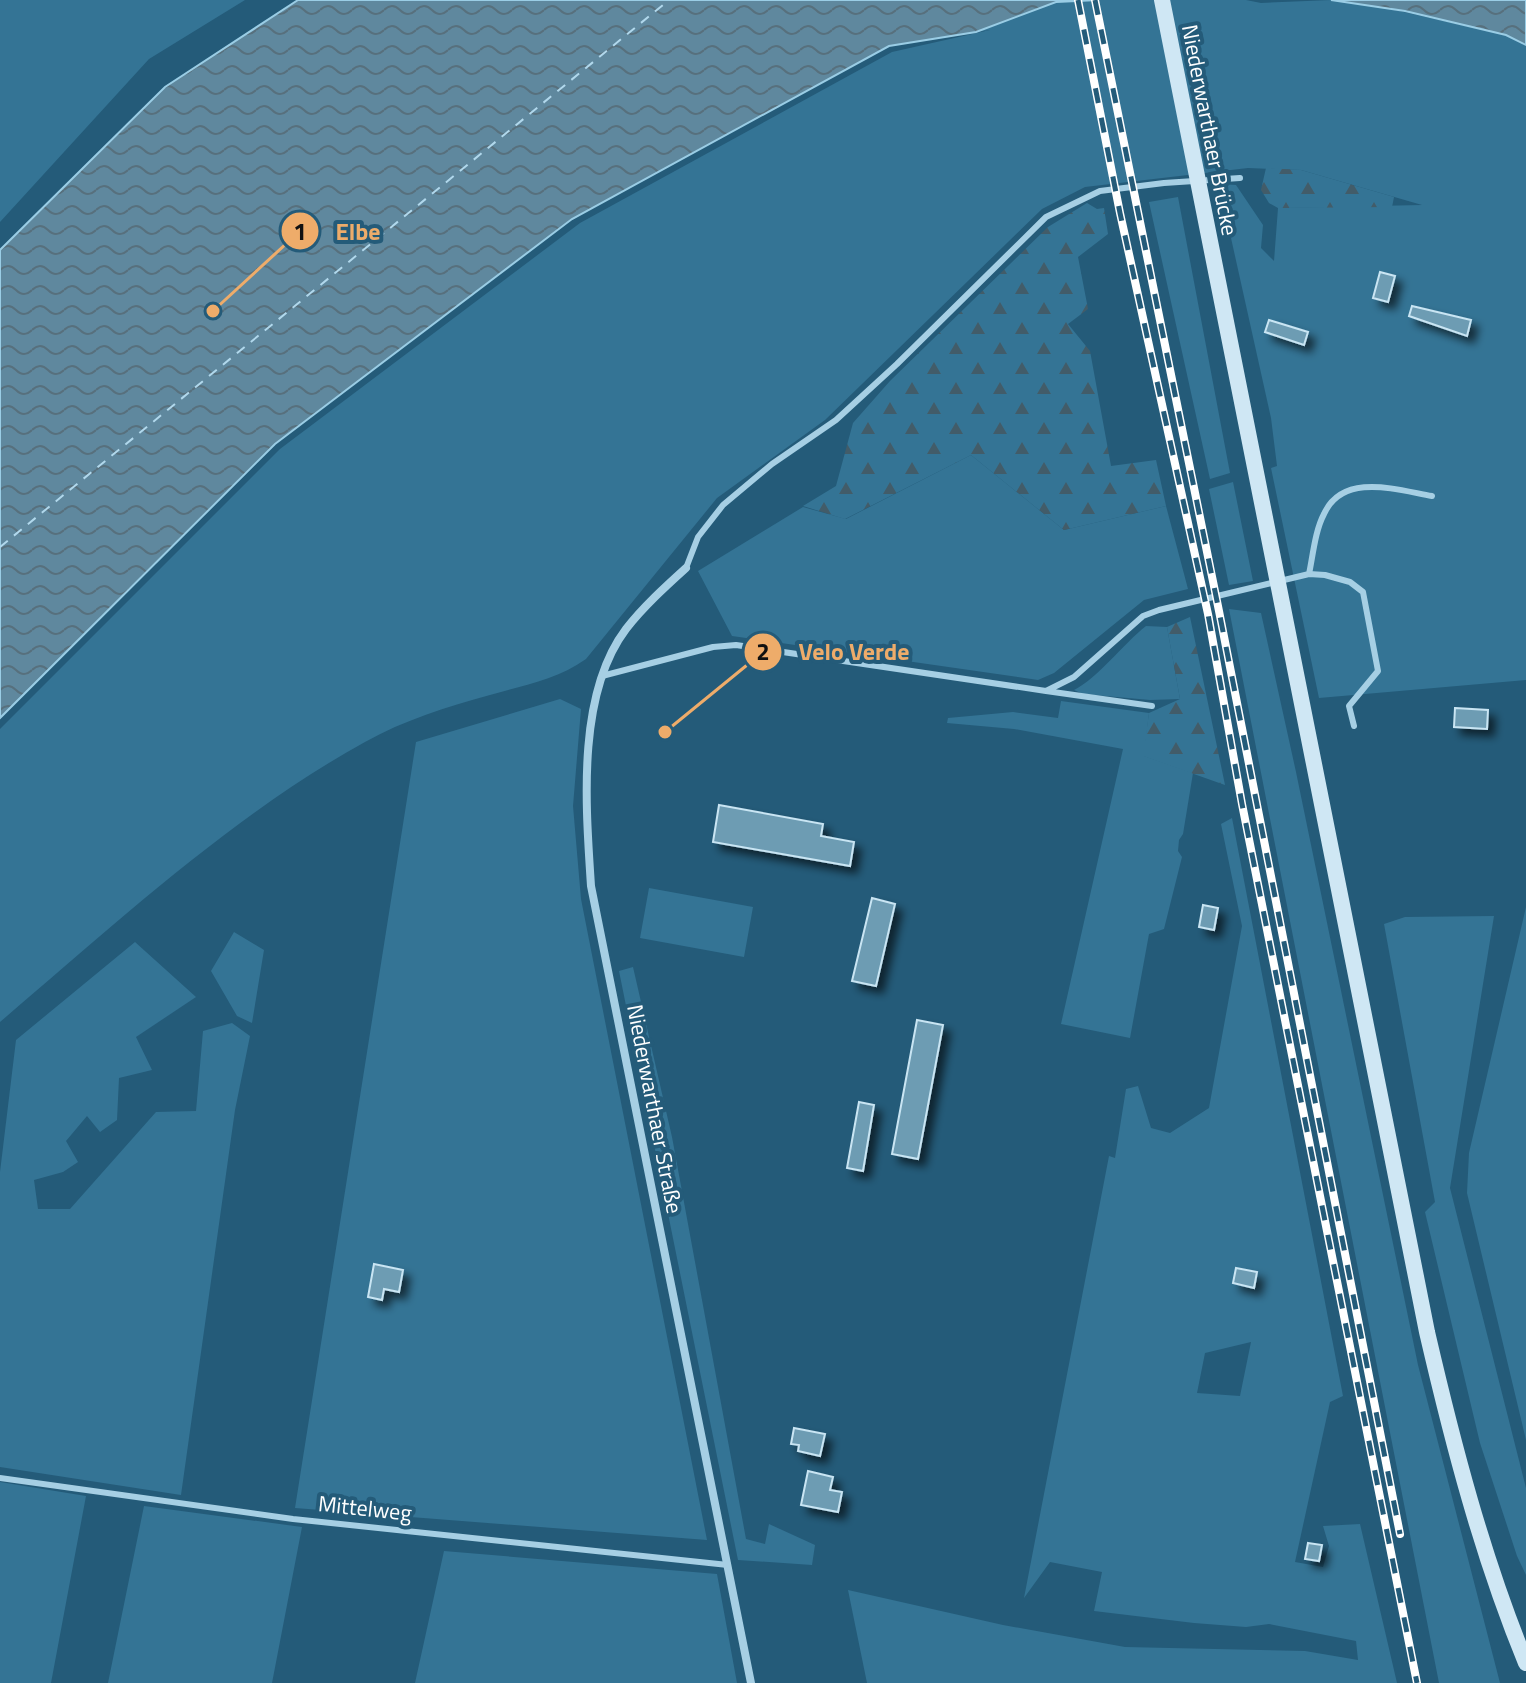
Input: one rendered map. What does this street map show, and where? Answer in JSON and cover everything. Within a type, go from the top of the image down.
[{"type":"main road","name":"Niederwarthaer Brücke","points":[[1162,0],[1427,1332],[1464,1483],[1526,1663]]},
{"type":"street","name":"Niederwarthaer Straße","points":[[686,568],[651,600],[624,631],[600,677],[586,789],[591,886],[751,1683]]},
{"type":"lane","points":[[686,568],[698,537],[723,505],[772,464],[836,420],[1046,217],[1100,191],[1240,178]]},
{"type":"lane","points":[[1309,574],[1324,513],[1336,497],[1355,489],[1374,486],[1432,496]]},
{"type":"lane","points":[[1046,691],[1074,677],[1143,616],[1192,601],[1309,574],[1325,575],[1350,582],[1363,592],[1378,671],[1349,706],[1354,726]]},
{"type":"lane","points":[[600,677],[713,647],[736,645],[1152,706]]},
{"type":"lane","name":"Mittelweg","points":[[0,1478],[293,1519],[728,1565]]},
{"type":"green space","points":[[0,0],[245,0],[149,59],[0,222]]},
{"type":"green space","points":[[1246,0],[1261,3],[1331,0],[1377,6],[1506,35],[1526,45],[1526,680],[1319,698],[1271,468],[1277,466],[1271,418],[1219,184],[1236,185],[1263,225],[1261,248],[1274,261],[1278,208],[1422,205],[1301,170],[1248,168],[1085,187],[1042,209],[825,420],[717,498],[586,659],[540,681],[410,721],[380,734],[316,771],[269,802],[176,873],[0,1022],[0,729],[280,449],[580,223],[892,52],[990,30],[976,32],[1056,2]]},
{"type":"green space","points":[[1266,168],[1301,170],[1394,197],[1392,207],[1278,208],[1269,203],[1261,190]]},
{"type":"green space","points":[[1178,197],[1230,473],[1210,479],[1149,202]]},
{"type":"green space","points":[[1087,203],[1097,209],[1104,208],[1108,234],[1078,257],[1088,309],[1068,324],[1090,351],[1111,466],[1156,460],[1166,506],[1064,530],[971,455],[845,519],[803,506],[836,486],[853,423],[890,381],[1048,227]]},
{"type":"green space","points":[[971,455],[1064,530],[1166,506],[1188,589],[1144,600],[1054,673],[1038,680],[732,636],[698,571],[803,507],[846,519]]},
{"type":"green space","points":[[1233,482],[1253,581],[1229,585],[1209,489]]},
{"type":"green space","points":[[1229,609],[1261,613],[1418,1365],[1500,1683],[1439,1683]]},
{"type":"green space","points":[[1190,617],[1225,785],[1143,756],[1149,713],[1180,699],[1167,627]]},
{"type":"green space","points":[[1146,626],[1167,627],[1180,699],[1150,700],[1083,694],[1074,690],[1092,677]]},
{"type":"green space","points":[[560,699],[581,709],[573,806],[581,899],[707,1540],[295,1508],[416,742]]},
{"type":"green space","points":[[1061,701],[1149,713],[1144,756],[1193,773],[1183,834],[1179,840],[1178,851],[1182,857],[1164,929],[1149,934],[1130,1038],[1061,1024],[1123,749],[1014,729],[947,723],[948,718],[1013,712],[1058,718]]},
{"type":"green space","points":[[1232,818],[1343,1396],[1330,1402],[1295,1562],[1323,1567],[1329,1546],[1323,1526],[1360,1524],[1397,1683],[867,1683],[848,1590],[1003,1625],[1125,1647],[1305,1651],[1358,1660],[1356,1641],[1269,1624],[1246,1627],[1094,1611],[1102,1572],[1050,1562],[1024,1598],[1109,1156],[1115,1158],[1126,1089],[1138,1086],[1151,1128],[1170,1133],[1209,1108],[1242,926],[1221,824]],"holes":[[[1251,1342],[1240,1396],[1197,1393],[1205,1353]]]},
{"type":"green space","points":[[649,888],[753,907],[744,957],[640,938]]},
{"type":"green space","points":[[1526,907],[1526,1440],[1467,1193],[1469,1153]]},
{"type":"green space","points":[[1494,916],[1450,1188],[1526,1488],[1526,1575],[1480,1443],[1425,1212],[1435,1202],[1384,924],[1405,917]]},
{"type":"green space","points":[[234,932],[264,950],[252,1023],[237,1016],[211,971]]},
{"type":"green space","points":[[135,942],[196,997],[136,1037],[152,1070],[119,1078],[117,1120],[100,1132],[87,1116],[66,1141],[78,1162],[63,1172],[34,1180],[38,1209],[70,1209],[156,1112],[196,1111],[203,1031],[232,1023],[250,1036],[235,1110],[181,1495],[0,1467],[0,1172],[16,1040]]},
{"type":"green space","points":[[633,967],[672,1137],[746,1539],[765,1544],[769,1524],[815,1545],[812,1565],[738,1560],[619,971]]},
{"type":"green space","points":[[0,1482],[86,1496],[51,1683],[0,1683]]},
{"type":"green space","points":[[144,1506],[302,1527],[272,1683],[108,1683]]},
{"type":"green space","points":[[444,1551],[717,1574],[737,1683],[415,1683]]},
{"type":"water","points":[[298,0],[1098,0],[1056,2],[976,32],[889,46],[572,219],[275,444],[0,718],[0,250],[165,87]]},
{"type":"water","points":[[1331,0],[1526,0],[1526,45],[1506,35],[1405,11]]},
{"type":"building","points":[[1380,272],[1395,276],[1388,302],[1373,298]]},
{"type":"building","points":[[1412,306],[1471,320],[1467,336],[1409,316]]},
{"type":"building","points":[[1269,320],[1308,332],[1304,345],[1265,332]]},
{"type":"building","points":[[1455,708],[1488,710],[1487,729],[1454,727]]},
{"type":"building","points":[[719,805],[823,824],[821,836],[854,842],[850,866],[713,842]]},
{"type":"building","points":[[872,898],[895,904],[876,986],[852,981]]},
{"type":"building","points":[[1203,905],[1218,908],[1214,930],[1199,927]]},
{"type":"building","points":[[917,1020],[943,1025],[918,1159],[892,1154]]},
{"type":"building","points":[[859,1102],[874,1105],[863,1171],[847,1168]]},
{"type":"building","points":[[374,1264],[403,1270],[399,1292],[384,1289],[382,1300],[368,1297]]},
{"type":"building","points":[[1236,1268],[1257,1272],[1254,1288],[1233,1283]]},
{"type":"building","points":[[794,1428],[825,1434],[820,1456],[798,1451],[799,1445],[791,1444]]},
{"type":"building","points":[[808,1471],[833,1477],[830,1490],[842,1492],[838,1512],[801,1505]]},
{"type":"building","points":[[1308,1543],[1322,1545],[1319,1561],[1305,1559]]},
{"type":"ferry route","points":[[0,547],[669,0]]},
{"type":"railway","points":[[1078,0],[1120,213],[1208,614],[1242,804],[1417,1683]]},
{"type":"railway","points":[[1095,0],[1219,611],[1400,1534]]},
{"type":"place","name":"Elbe","points":[[213,311]]},
{"type":"place","name":"Velo Verde","points":[[665,732]]}]
